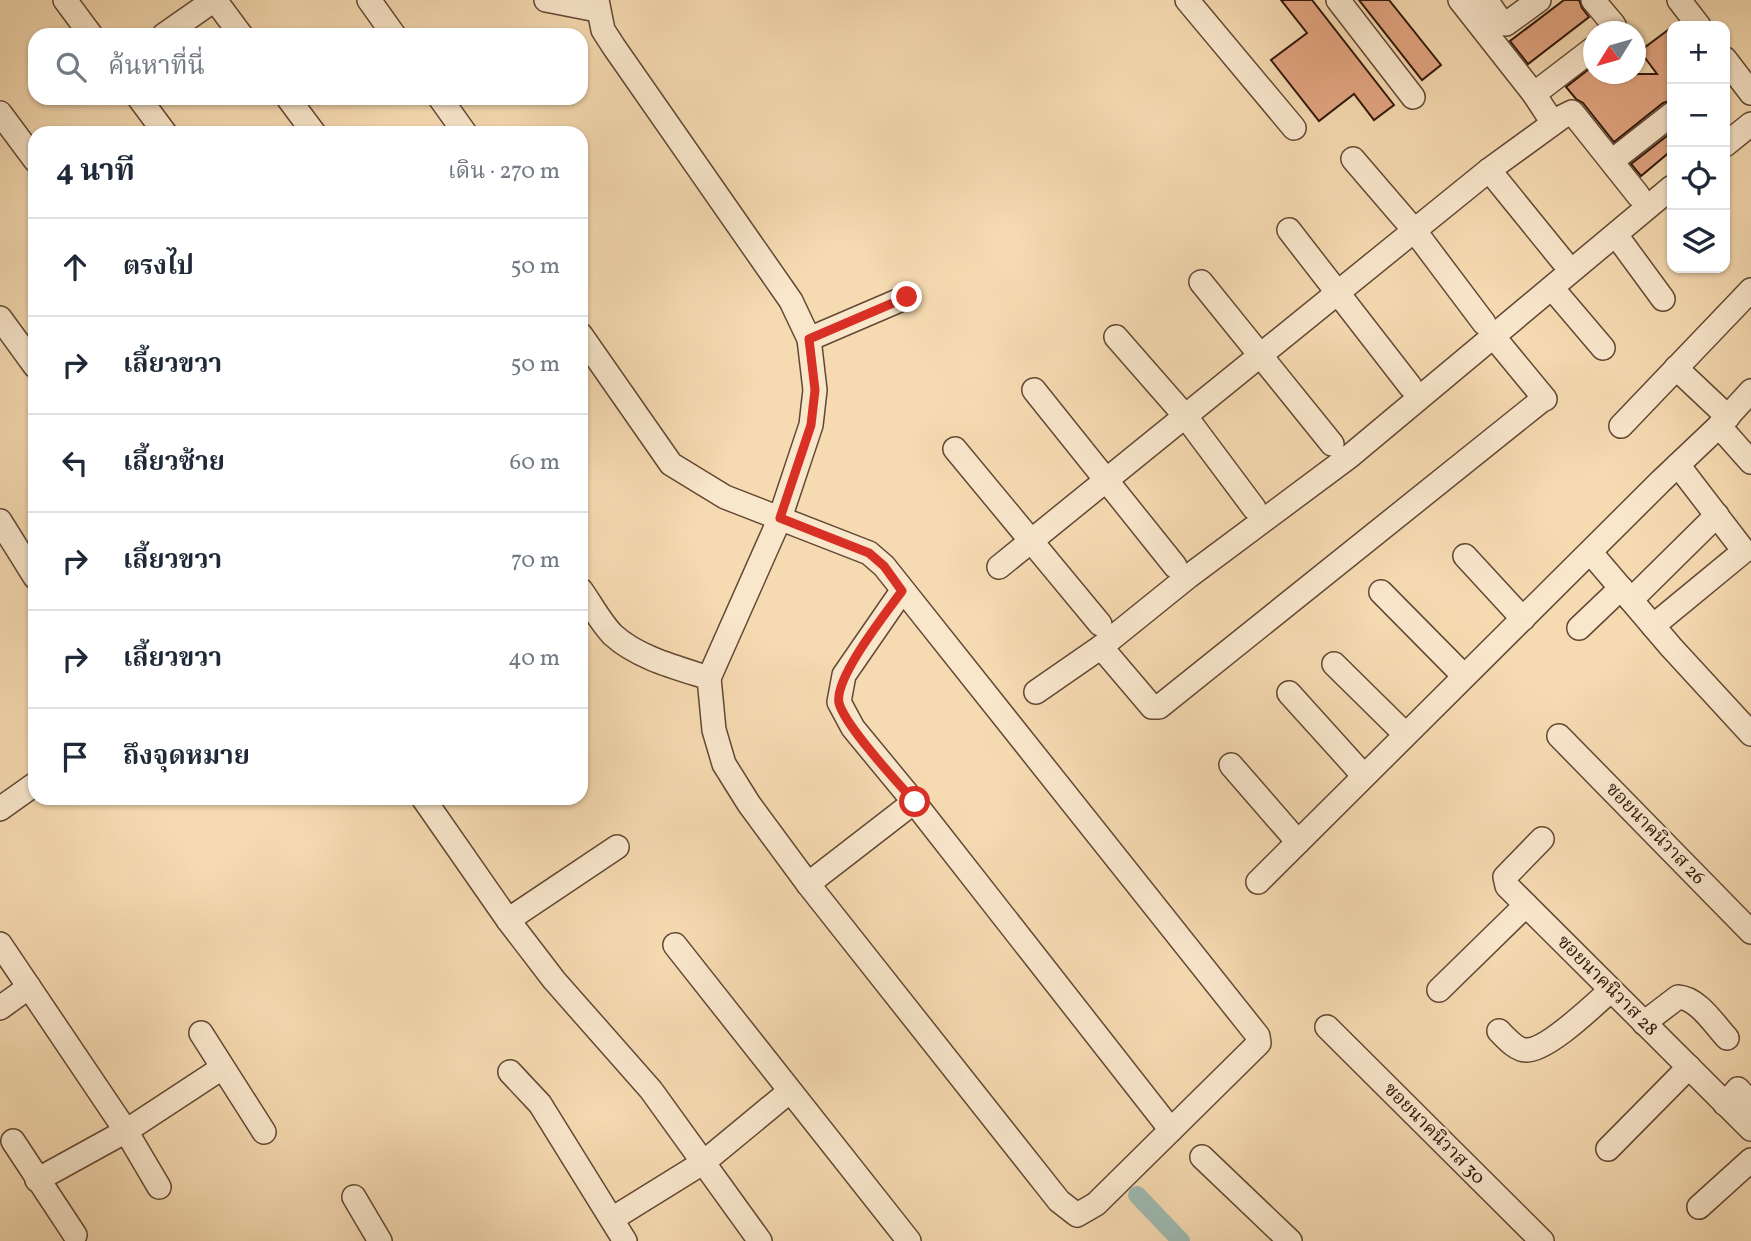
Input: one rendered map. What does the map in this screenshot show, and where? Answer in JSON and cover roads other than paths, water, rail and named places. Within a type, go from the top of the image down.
[{"type":"street","points":[[65,0],[86,28]]},
{"type":"street","points":[[174,28],[215,0],[236,28]]},
{"type":"street","points":[[369,0],[389,28]]},
{"type":"street","points":[[546,0],[597,5],[603,30],[791,301],[809,339],[815,390],[811,425],[780,518],[709,678],[714,730],[724,764],[749,804],[808,884],[1059,1201],[1077,1215],[1096,1204],[1255,1047],[1259,1042],[1258,1036],[884,566],[869,553],[780,518],[724,497],[671,464],[588,345]]},
{"type":"street","points":[[1187,0],[1294,128]]},
{"type":"street","points":[[1338,0],[1413,97]]},
{"type":"street","points":[[1460,0],[1534,94],[1553,123]]},
{"type":"street","points":[[1486,0],[1502,23],[1506,24],[1539,0]]},
{"type":"street","points":[[1593,0],[1611,21]]},
{"type":"street","points":[[1679,0],[1695,21]]},
{"type":"street","points":[[1534,94],[1583,56]]},
{"type":"street","points":[[1730,66],[1751,93]]},
{"type":"street","points":[[144,105],[159,126]]},
{"type":"street","points":[[293,105],[309,126]]},
{"type":"street","points":[[445,105],[460,126]]},
{"type":"street","points":[[999,567],[1414,230],[1553,123],[1572,112],[1638,195]]},
{"type":"street","points":[[0,113],[28,151]]},
{"type":"street","points":[[1612,161],[1667,118]]},
{"type":"street","points":[[1730,141],[1751,124]]},
{"type":"street","points":[[954,449],[1031,541],[1152,707],[1159,708],[1545,400],[1488,330],[1414,230],[1353,159]]},
{"type":"street","points":[[1489,170],[1562,260]]},
{"type":"street","points":[[1036,692],[1101,636],[1189,576],[1350,456],[1488,330],[1552,288],[1667,191]]},
{"type":"street","points":[[1289,230],[1410,386]]},
{"type":"street","points":[[1616,235],[1663,299]]},
{"type":"street","points":[[1200,282],[1332,444]]},
{"type":"street","points":[[1552,288],[1602,348]]},
{"type":"street","points":[[1621,426],[1751,290]]},
{"type":"street","points":[[809,339],[907,297]]},
{"type":"street","points":[[0,318],[28,356]]},
{"type":"street","points":[[1116,337],[1185,417],[1254,508]]},
{"type":"street","points":[[1676,368],[1738,409],[1751,462]]},
{"type":"street","points":[[1034,390],[1175,566]]},
{"type":"street","points":[[1258,882],[1405,734],[1738,409]]},
{"type":"street","points":[[1653,626],[1744,551],[1678,465]]},
{"type":"street","points":[[1579,628],[1626,594],[1717,514]]},
{"type":"street","points":[[1,527],[28,567]]},
{"type":"street","points":[[1591,553],[1751,734]]},
{"type":"street","points":[[1465,556],[1523,619]]},
{"type":"street","points":[[902,591],[844,675],[839,702],[853,728],[915,802],[1171,1130]]},
{"type":"street","points":[[1381,593],[1464,676]]},
{"type":"street","points":[[588,600],[613,635],[674,667],[709,678]]},
{"type":"street","points":[[1334,664],[1405,734]]},
{"type":"street","points":[[1289,694],[1364,776]]},
{"type":"street","name":"ซอยนาคนิวาส 26","points":[[1559,736],[1751,932]]},
{"type":"street","points":[[1231,765],[1297,842]]},
{"type":"street","points":[[0,809],[28,789]]},
{"type":"street","points":[[808,884],[915,802]]},
{"type":"street","points":[[428,805],[508,920],[554,980],[652,1090],[760,1241]]},
{"type":"street","name":"ซอยนาคนิวาส 28","points":[[1542,838],[1505,877],[1507,886],[1751,1129]]},
{"type":"street","points":[[508,920],[617,847]]},
{"type":"street","points":[[1439,990],[1526,905]]},
{"type":"street","points":[[0,944],[126,1131],[159,1187]]},
{"type":"street","points":[[675,945],[909,1241]]},
{"type":"street","points":[[0,1008],[29,988]]},
{"type":"street","points":[[1499,1031],[1520,1049],[1528,1051],[1554,1039],[1611,990]]},
{"type":"street","points":[[1644,1023],[1678,997],[1685,998],[1693,1002],[1727,1038]]},
{"type":"street","name":"ซอยนาคนิวาส 30","points":[[1326,1027],[1542,1241]]},
{"type":"street","points":[[201,1033],[264,1132]]},
{"type":"street","points":[[1608,1149],[1689,1067]]},
{"type":"street","points":[[37,1180],[126,1131],[222,1068]]},
{"type":"street","points":[[510,1072],[540,1104],[625,1241]]},
{"type":"street","points":[[1725,1104],[1738,1089],[1751,1102]]},
{"type":"street","points":[[612,1219],[704,1162],[790,1091]]},
{"type":"street","points":[[13,1141],[75,1235]]},
{"type":"street","points":[[1202,1157],[1290,1241]]},
{"type":"street","points":[[1699,1207],[1751,1160]]},
{"type":"street","points":[[354,1197],[380,1241]]},
{"type":"waterway","points":[[1137,1195],[1181,1241]]}]
